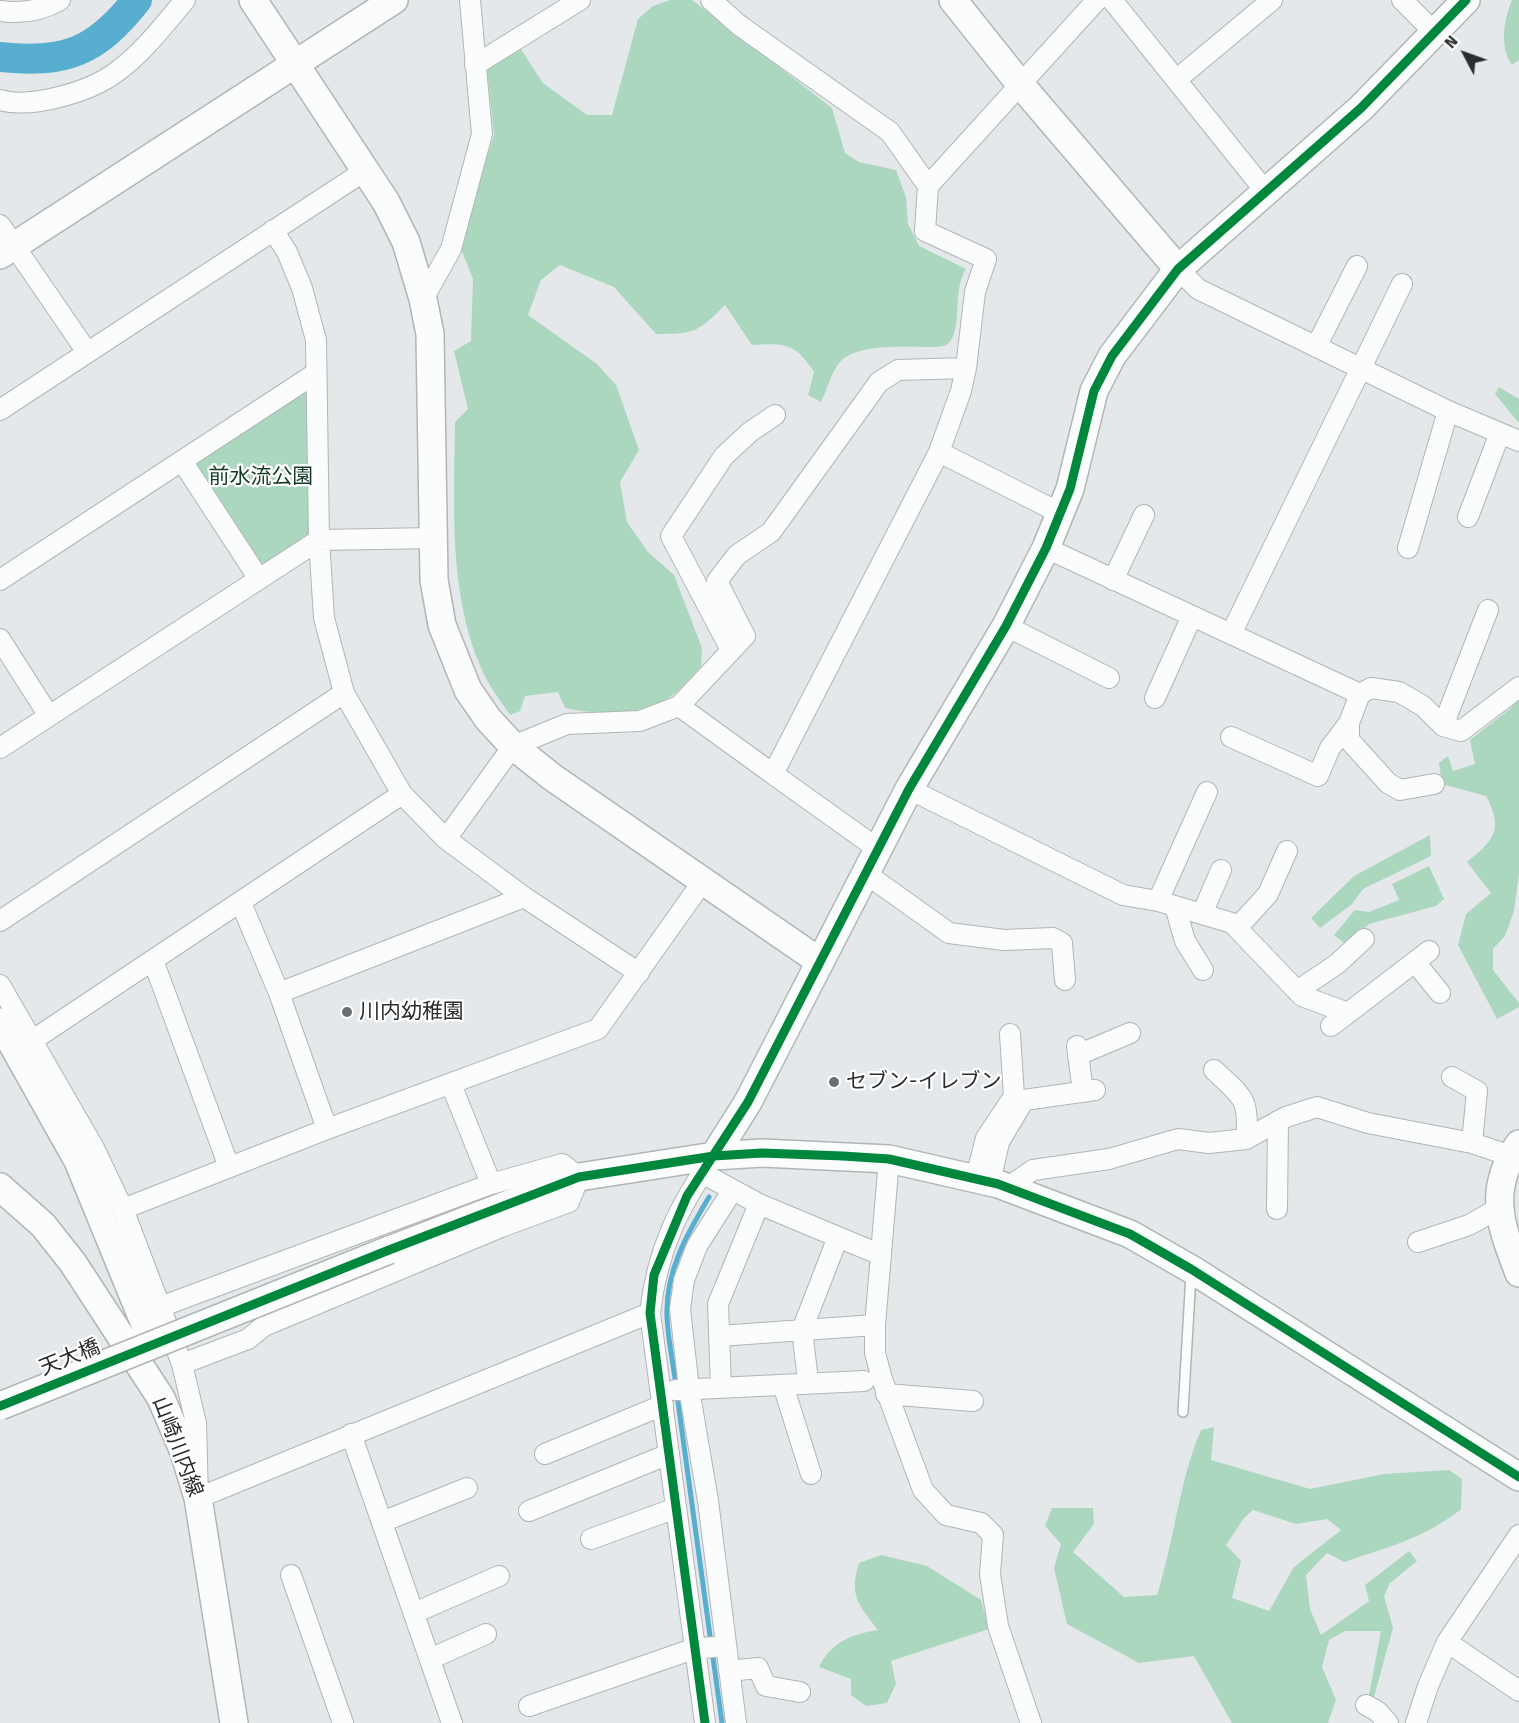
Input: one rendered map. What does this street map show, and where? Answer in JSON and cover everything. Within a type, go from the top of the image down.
[{"type":"street","points":[[0,11],[28,12],[49,7],[60,0]]},
{"type":"street","points":[[3,104],[42,100],[77,91],[114,74],[153,39],[186,0]]},
{"type":"street","points":[[253,0],[386,202],[405,242],[423,299],[430,333],[434,580],[437,602],[453,658],[468,690],[488,719],[513,746],[552,777],[819,961]]},
{"type":"street","points":[[87,352],[5,242],[296,65],[394,0]]},
{"type":"street","points":[[423,299],[451,249],[482,134],[470,0]]},
{"type":"street","points":[[475,64],[580,0]]},
{"type":"street","points":[[711,0],[739,25],[890,132],[928,186]]},
{"type":"street","points":[[953,0],[1020,84],[1178,269],[1198,289],[1448,411],[1519,441]]},
{"type":"street","points":[[773,774],[939,452],[961,391],[975,292],[986,259],[925,231],[928,186],[1097,0]]},
{"type":"street","points":[[1112,0],[1266,192]]},
{"type":"street","points":[[1176,80],[1272,0]]},
{"type":"street","points":[[1402,0],[1434,32]]},
{"type":"street","points":[[705,1723],[693,1649],[650,1313],[654,1275],[667,1240],[687,1196],[748,1102],[909,789],[1006,626],[1046,548],[1070,489],[1094,391],[1118,346],[1178,269],[1361,108],[1466,0]]},
{"type":"street","points":[[0,410],[366,170]]},
{"type":"street","points":[[273,230],[287,252],[303,288],[316,340],[319,540],[324,618],[344,693],[402,794],[446,839],[524,897],[639,973]]},
{"type":"street","points":[[1316,347],[1357,266]]},
{"type":"street","points":[[1231,634],[1401,284]]},
{"type":"street","points":[[446,839],[513,746],[567,724],[640,721],[679,706],[745,636],[717,582],[737,555],[771,532],[879,382],[897,370],[966,368]]},
{"type":"street","points":[[0,580],[316,373]]},
{"type":"street","points":[[1408,548],[1448,411]]},
{"type":"street","points":[[731,650],[671,536],[724,456],[750,432],[775,415]]},
{"type":"street","points":[[1468,517],[1500,433]]},
{"type":"street","points":[[939,452],[1060,513]]},
{"type":"street","points":[[182,461],[259,579]]},
{"type":"street","points":[[1113,580],[1144,515]]},
{"type":"street","points":[[0,748],[319,540],[435,538]]},
{"type":"street","points":[[1046,548],[1360,694]]},
{"type":"street","points":[[1443,726],[1488,610]]},
{"type":"street","points":[[1155,698],[1192,616]]},
{"type":"street","points":[[1006,626],[1109,678]]},
{"type":"street","points":[[0,639],[49,716]]},
{"type":"street","points":[[1231,737],[1318,776],[1330,748],[1349,723],[1360,694],[1371,688],[1399,692],[1423,706],[1443,726],[1461,731],[1519,687]]},
{"type":"street","points":[[0,921],[344,693]]},
{"type":"street","points":[[679,706],[878,849]]},
{"type":"street","points":[[1349,723],[1349,740],[1388,783],[1400,790],[1434,784]]},
{"type":"street","points":[[909,789],[1123,895],[1166,904],[1232,923],[1302,996],[1348,1013]]},
{"type":"street","points":[[1203,970],[1166,904],[1207,792]]},
{"type":"street","points":[[33,1040],[402,794]]},
{"type":"street","points":[[1237,928],[1268,894],[1287,851]]},
{"type":"street","points":[[1202,915],[1221,870]]},
{"type":"street","points":[[865,873],[949,933],[1004,940],[1053,938],[1062,943],[1065,980]]},
{"type":"street","points":[[123,1209],[327,1129],[598,1029],[703,881]]},
{"type":"street","points":[[279,993],[524,897]]},
{"type":"street","points":[[241,903],[279,993],[327,1129]]},
{"type":"street","points":[[1297,991],[1337,964],[1364,939]]},
{"type":"street","points":[[1331,1026],[1422,956],[1440,993]]},
{"type":"street","points":[[153,960],[229,1167]]},
{"type":"street","points":[[0,985],[94,1148],[123,1209],[182,1364],[196,1423],[198,1498],[650,1313]]},
{"type":"street","points":[[2,1025],[78,1161],[153,1344]]},
{"type":"street","points":[[991,1183],[999,1142],[1024,1100],[1089,1091],[1078,1050],[1130,1033]]},
{"type":"street","points":[[991,1183],[986,1138],[1014,1096],[1010,1034]]},
{"type":"street","points":[[1214,1070],[1244,1099],[1248,1113],[1246,1138]]},
{"type":"street","points":[[1452,1077],[1477,1091],[1472,1143]]},
{"type":"street","points":[[451,1084],[491,1184]]},
{"type":"street","points":[[991,1183],[1033,1170],[1109,1159],[1178,1139],[1209,1143],[1246,1138],[1278,1121],[1317,1107],[1368,1123],[1515,1150],[1500,1187],[1499,1215],[1519,1273]]},
{"type":"street","points":[[1277,1209],[1278,1121]]},
{"type":"street","name":"天大橋","points":[[0,1406],[389,1250],[579,1178],[708,1165],[762,1153],[889,1159],[991,1183],[1130,1234],[1191,1269],[1519,1477]]},
{"type":"street","points":[[889,1159],[875,1325],[875,1353],[886,1394],[923,1490],[946,1515],[981,1523],[993,1535],[990,1574],[998,1626],[1031,1723]]},
{"type":"street","points":[[160,1307],[224,1281],[238,1278],[491,1184],[562,1164],[579,1178],[569,1202],[501,1227],[307,1308],[264,1326],[248,1339],[182,1364]]},
{"type":"street","points":[[708,1165],[732,1191],[881,1255]]},
{"type":"street","name":"山崎川内線","points":[[0,1186],[44,1225],[73,1263],[155,1388],[184,1452],[198,1498],[234,1723]]},
{"type":"street","points":[[732,1191],[697,1246],[684,1280],[680,1309],[689,1389],[708,1501],[724,1646],[736,1723]]},
{"type":"street","points":[[721,1388],[718,1304],[759,1204]]},
{"type":"street","points":[[1418,1242],[1469,1225],[1499,1208]]},
{"type":"street","points":[[807,1372],[802,1330],[838,1237]]},
{"type":"street","points":[[719,1336],[875,1325]]},
{"type":"street","points":[[545,1454],[662,1398],[689,1389],[864,1382]]},
{"type":"street","points":[[783,1385],[811,1474]]},
{"type":"street","points":[[886,1394],[973,1401]]},
{"type":"street","points":[[351,1434],[452,1723]]},
{"type":"street","points":[[529,1511],[669,1454]]},
{"type":"street","points":[[382,1522],[467,1488]]},
{"type":"street","points":[[591,1539],[676,1508]]},
{"type":"street","points":[[1416,1723],[1428,1686],[1447,1642],[1519,1535]]},
{"type":"street","points":[[291,1575],[343,1723]]},
{"type":"street","points":[[414,1613],[499,1576]]},
{"type":"street","points":[[430,1659],[486,1634]]},
{"type":"street","points":[[1447,1642],[1519,1691]]},
{"type":"street","points":[[529,1706],[693,1649],[724,1646]]},
{"type":"street","points":[[729,1671],[758,1668],[766,1686],[800,1692]]},
{"type":"street","points":[[1366,1705],[1377,1711],[1388,1723]]},
{"type":"lane","points":[[1183,1413],[1191,1269]]},
{"type":"green space","points":[[670,0],[692,0],[832,108],[845,153],[859,162],[896,170],[906,197],[908,224],[919,246],[966,269],[959,288],[953,337],[948,344],[942,346],[883,347],[852,354],[838,365],[821,402],[808,395],[814,372],[801,355],[781,345],[752,345],[725,305],[695,330],[656,334],[614,287],[560,265],[541,280],[528,315],[597,364],[616,385],[639,450],[620,482],[627,522],[648,552],[674,575],[702,648],[701,666],[679,690],[667,699],[640,709],[609,713],[579,711],[565,708],[558,692],[525,696],[520,711],[510,715],[484,674],[470,639],[458,578],[455,546],[455,422],[468,409],[454,351],[471,341],[473,279],[459,244],[494,135],[487,68],[520,48],[543,83],[587,115],[612,115],[638,19],[653,6]]},
{"type":"green space","points":[[1512,0],[1519,0],[1519,60],[1512,65],[1505,50],[1504,33]]},
{"type":"green space","points":[[1499,387],[1519,399],[1519,423],[1495,394]]},
{"type":"green space","name":"前水流公園","points":[[301,391],[311,396],[312,530],[296,548],[280,558],[256,563],[195,467],[196,460]]},
{"type":"green space","points":[[1519,697],[1519,873],[1514,911],[1505,936],[1493,949],[1493,970],[1519,1003],[1519,1007],[1497,1019],[1458,945],[1466,914],[1491,893],[1467,862],[1490,840],[1495,826],[1494,818],[1486,796],[1442,784],[1439,763],[1448,756],[1453,771],[1475,764],[1470,740],[1511,708]]},
{"type":"green space","points":[[1430,835],[1431,856],[1363,889],[1351,905],[1320,928],[1311,918],[1354,876]]},
{"type":"green space","points":[[1429,866],[1444,899],[1436,906],[1369,924],[1347,945],[1334,935],[1355,910],[1369,912],[1399,900],[1392,884]]},
{"type":"green space","points":[[1214,1427],[1211,1460],[1310,1489],[1384,1474],[1449,1470],[1462,1479],[1461,1509],[1448,1519],[1406,1541],[1344,1562],[1327,1553],[1306,1575],[1310,1609],[1321,1635],[1369,1601],[1365,1585],[1409,1551],[1417,1561],[1390,1583],[1384,1596],[1393,1628],[1374,1697],[1369,1695],[1381,1631],[1345,1631],[1329,1640],[1322,1667],[1336,1700],[1328,1723],[1232,1723],[1194,1656],[1139,1663],[1067,1624],[1054,1568],[1061,1544],[1045,1526],[1052,1508],[1093,1508],[1094,1524],[1073,1552],[1124,1597],[1157,1595],[1187,1470],[1201,1430]],"holes":[[[1253,1510],[1296,1524],[1327,1519],[1341,1530],[1294,1567],[1269,1611],[1232,1598],[1241,1561],[1226,1545],[1244,1518]]]},
{"type":"green space","points":[[881,1555],[927,1566],[981,1600],[989,1629],[891,1661],[896,1684],[887,1703],[866,1706],[851,1695],[851,1679],[819,1667],[836,1645],[851,1637],[878,1630],[857,1599],[855,1584],[859,1563]]},
{"type":"waterway","points":[[0,57],[43,58],[78,51],[107,32],[137,0]]},
{"type":"waterway","points":[[676,1385],[669,1342],[667,1300],[679,1254],[709,1197]]},
{"type":"waterway","points":[[677,1395],[722,1723]]},
{"type":"cycle path","points":[[705,1723],[650,1313],[654,1275],[687,1196],[748,1102],[909,789],[1006,626],[1046,548],[1070,489],[1094,391],[1112,356],[1178,269],[1361,108],[1466,0]]},
{"type":"cycle path","points":[[0,1406],[389,1250],[579,1177],[714,1156],[762,1153],[843,1156],[889,1159],[998,1184],[1130,1234],[1191,1269],[1519,1477]]},
{"type":"place","name":"川内幼稚園","points":[[347,1012]]},
{"type":"place","name":"セブン-イレブン","points":[[834,1082]]}]
